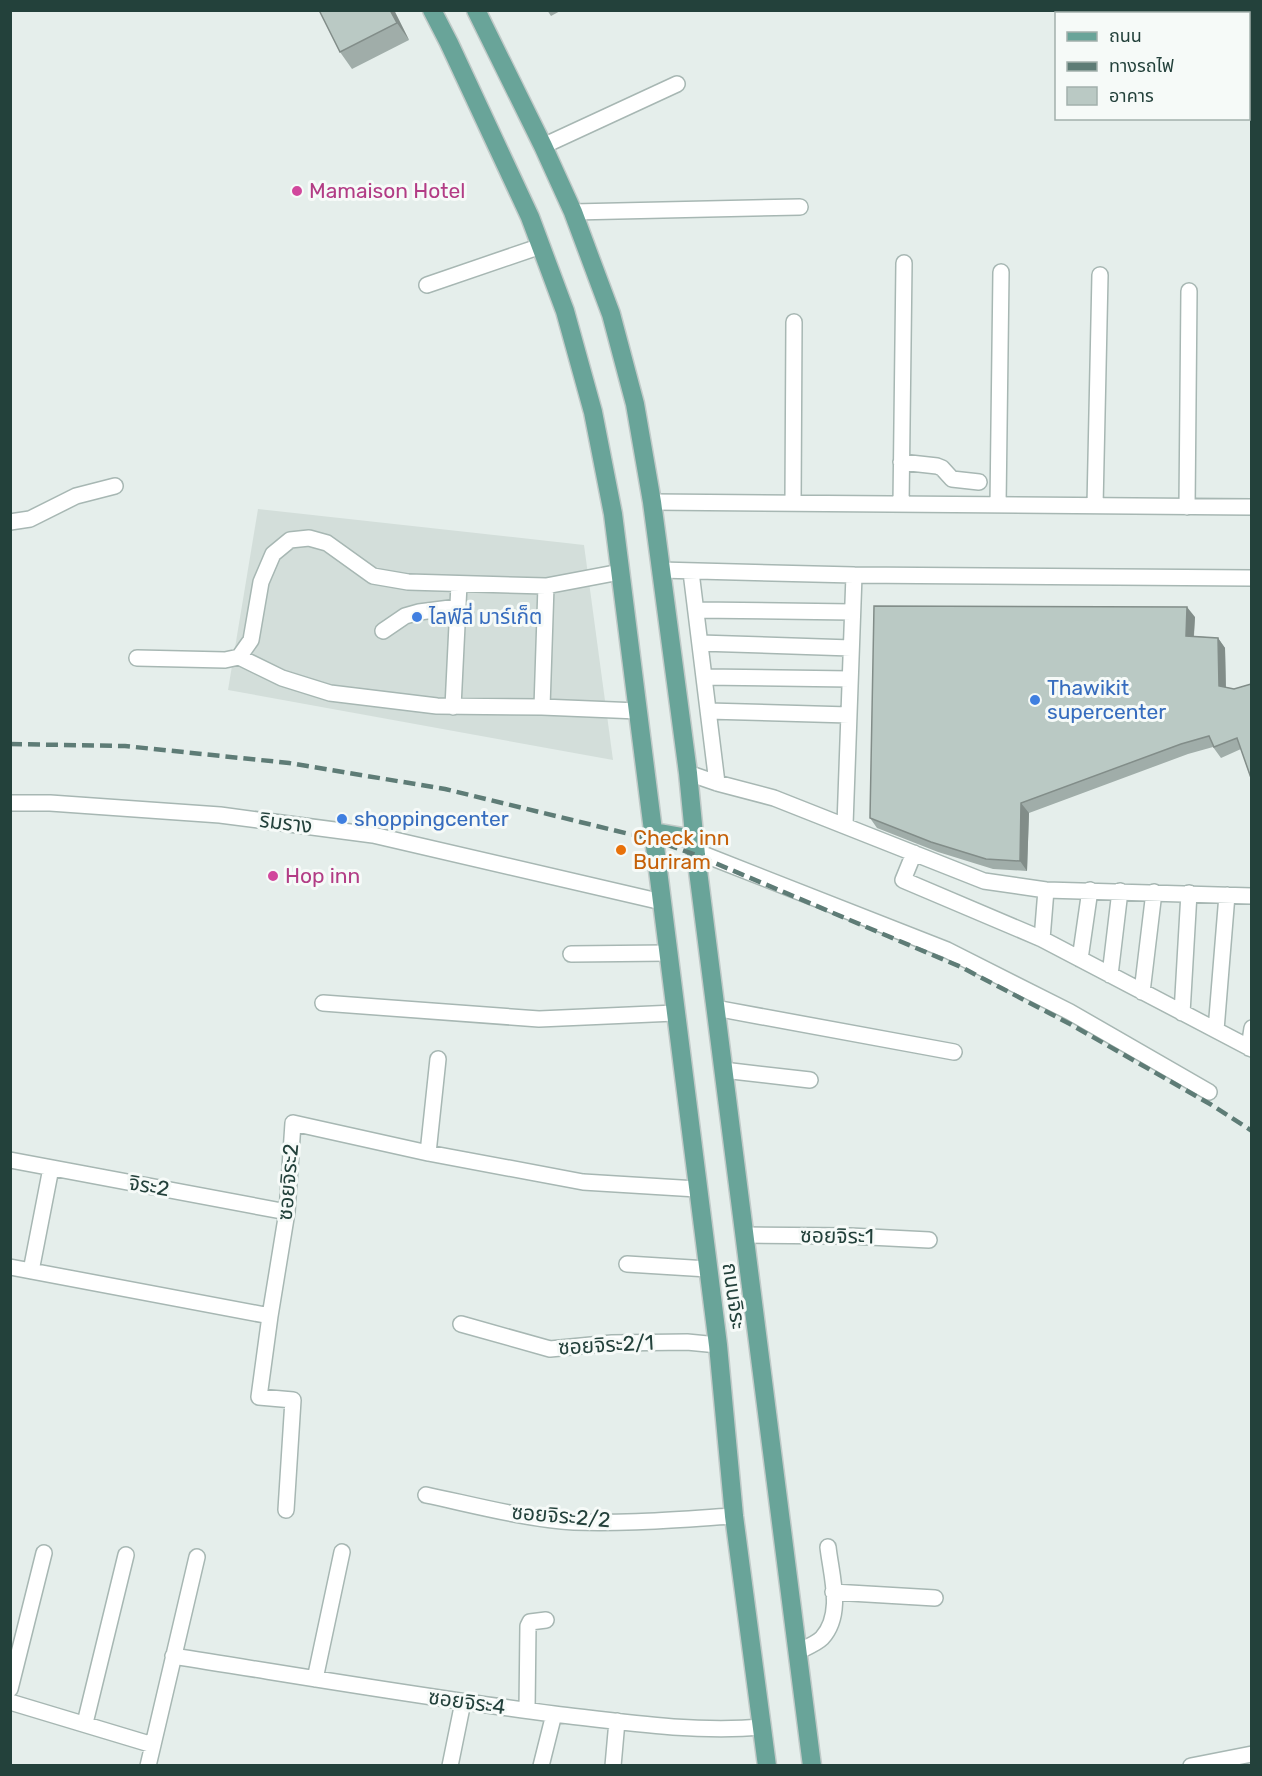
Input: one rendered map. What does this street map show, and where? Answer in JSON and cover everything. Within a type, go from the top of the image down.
[{"type":"main road","name":"ถนนจิระ","points":[[432,10],[520,197],[565,312],[593,412],[613,514],[718,1345],[734,1516],[767,1766]]},
{"type":"main road","name":"ถนนจิระ","points":[[476,10],[573,212],[611,314],[635,404],[652,502],[688,773],[715,1008],[812,1766]]},
{"type":"main road","points":[[654,832],[695,845]]},
{"type":"street","points":[[543,146],[677,84]]},
{"type":"street","points":[[573,212],[800,207]]},
{"type":"street","points":[[427,285],[541,246]]},
{"type":"street","points":[[901,504],[904,263]]},
{"type":"street","points":[[998,505],[1002,272]]},
{"type":"street","points":[[1095,506],[1100,275]]},
{"type":"street","points":[[1187,507],[1189,291]]},
{"type":"street","points":[[793,503],[794,322]]},
{"type":"street","points":[[901,462],[937,465],[952,479],[979,482]]},
{"type":"street","points":[[10,522],[30,519],[76,496],[115,486]]},
{"type":"street","points":[[652,502],[1251,507]]},
{"type":"street","points":[[239,657],[251,640],[261,582],[273,554],[290,540],[309,538],[327,543],[373,576],[408,582],[546,586],[621,572]]},
{"type":"street","points":[[660,570],[854,575],[1251,578]]},
{"type":"street","points":[[692,572],[717,783]]},
{"type":"street","points":[[845,825],[854,575]]},
{"type":"street","points":[[453,707],[459,584]]},
{"type":"street","points":[[542,707],[546,586]]},
{"type":"street","points":[[383,631],[405,616],[419,612],[458,608]]},
{"type":"street","points":[[696,610],[852,612]]},
{"type":"street","points":[[700,643],[851,648]]},
{"type":"street","points":[[137,658],[225,660],[239,657],[282,678],[330,693],[453,707],[542,707],[638,711]]},
{"type":"street","points":[[704,677],[850,679]]},
{"type":"street","points":[[708,711],[849,715]]},
{"type":"street","points":[[688,773],[774,798],[984,881],[1046,890],[1251,896]]},
{"type":"street","name":"ริมราง","points":[[10,803],[50,803],[220,815],[373,835],[662,902]]},
{"type":"street","points":[[695,845],[947,951],[1070,1012],[1209,1092]]},
{"type":"street","points":[[914,853],[903,880],[1042,939],[1250,1048],[1251,1028]]},
{"type":"street","points":[[1042,939],[1046,890]]},
{"type":"street","points":[[1080,959],[1090,890]]},
{"type":"street","points":[[1110,975],[1120,891]]},
{"type":"street","points":[[1142,992],[1154,892]]},
{"type":"street","points":[[1182,1012],[1189,893]]},
{"type":"street","points":[[1216,1030],[1227,895]]},
{"type":"street","points":[[571,954],[668,953]]},
{"type":"street","points":[[323,1003],[539,1019],[675,1013]]},
{"type":"street","points":[[715,1008],[954,1052]]},
{"type":"street","points":[[428,1153],[438,1059]]},
{"type":"street","points":[[723,1070],[810,1080]]},
{"type":"street","name":"ซอยจิระ2","points":[[286,1510],[292,1400],[259,1397],[287,1212],[293,1122],[428,1153],[583,1182],[697,1190]]},
{"type":"street","name":"จิระ2","points":[[10,1160],[287,1212]]},
{"type":"street","points":[[32,1271],[51,1168]]},
{"type":"street","name":"ซอยจิระ1","points":[[744,1235],[850,1236],[929,1240]]},
{"type":"street","points":[[627,1264],[708,1269]]},
{"type":"street","points":[[10,1267],[270,1316]]},
{"type":"street","name":"ซอยจิระ2/1","points":[[461,1324],[550,1349],[612,1343],[687,1342],[718,1345]]},
{"type":"street","name":"ซอยจิระ2/2","points":[[426,1495],[512,1513],[574,1522],[734,1516]]},
{"type":"street","points":[[797,1652],[820,1639],[828,1628],[835,1610],[828,1546]]},
{"type":"street","points":[[315,1679],[342,1552]]},
{"type":"street","points":[[10,1689],[44,1553]]},
{"type":"street","points":[[85,1723],[126,1555]]},
{"type":"street","points":[[148,1766],[197,1557]]},
{"type":"street","points":[[833,1592],[935,1598]]},
{"type":"street","points":[[527,1710],[528,1626],[530,1622],[546,1620]]},
{"type":"street","name":"ซอยจิระ4","points":[[173,1656],[463,1702],[617,1722],[733,1730],[762,1727]]},
{"type":"street","points":[[10,1702],[153,1745]]},
{"type":"street","points":[[450,1766],[463,1702]]},
{"type":"street","points":[[541,1766],[554,1714]]},
{"type":"street","points":[[613,1766],[617,1722]]},
{"type":"street","points":[[1191,1766],[1251,1754]]},
{"type":"shaded area","name":"ไลฟ์ลี่ มาร์เก็ต","points":[[258,509],[584,545],[613,760],[228,690]]},
{"type":"building","points":[[319,10],[390,10],[397,23],[340,52]]},
{"type":"building","name":"Thawikit supercenter","points":[[874,606],[1187,607],[1186,636],[1218,638],[1219,686],[1234,689],[1251,684],[1251,778],[1237,738],[1214,747],[1209,736],[1181,744],[1021,803],[1020,861],[986,859],[931,842],[870,818]]},
{"type":"railway","points":[[10,744],[125,746],[289,763],[445,789],[654,840],[696,855],[961,967],[1070,1024],[1210,1104],[1252,1131]]},
{"type":"place","name":"Mamaison Hotel","points":[[297,191]]},
{"type":"place","name":"ไลฟ์ลี่ มาร์เก็ต","points":[[417,617]]},
{"type":"place","name":"Thawikit supercenter","points":[[1035,700]]},
{"type":"place","name":"shoppingcenter","points":[[342,819]]},
{"type":"place","name":"Check inn Buriram","points":[[621,850]]},
{"type":"place","name":"Hop inn","points":[[273,876]]}]
